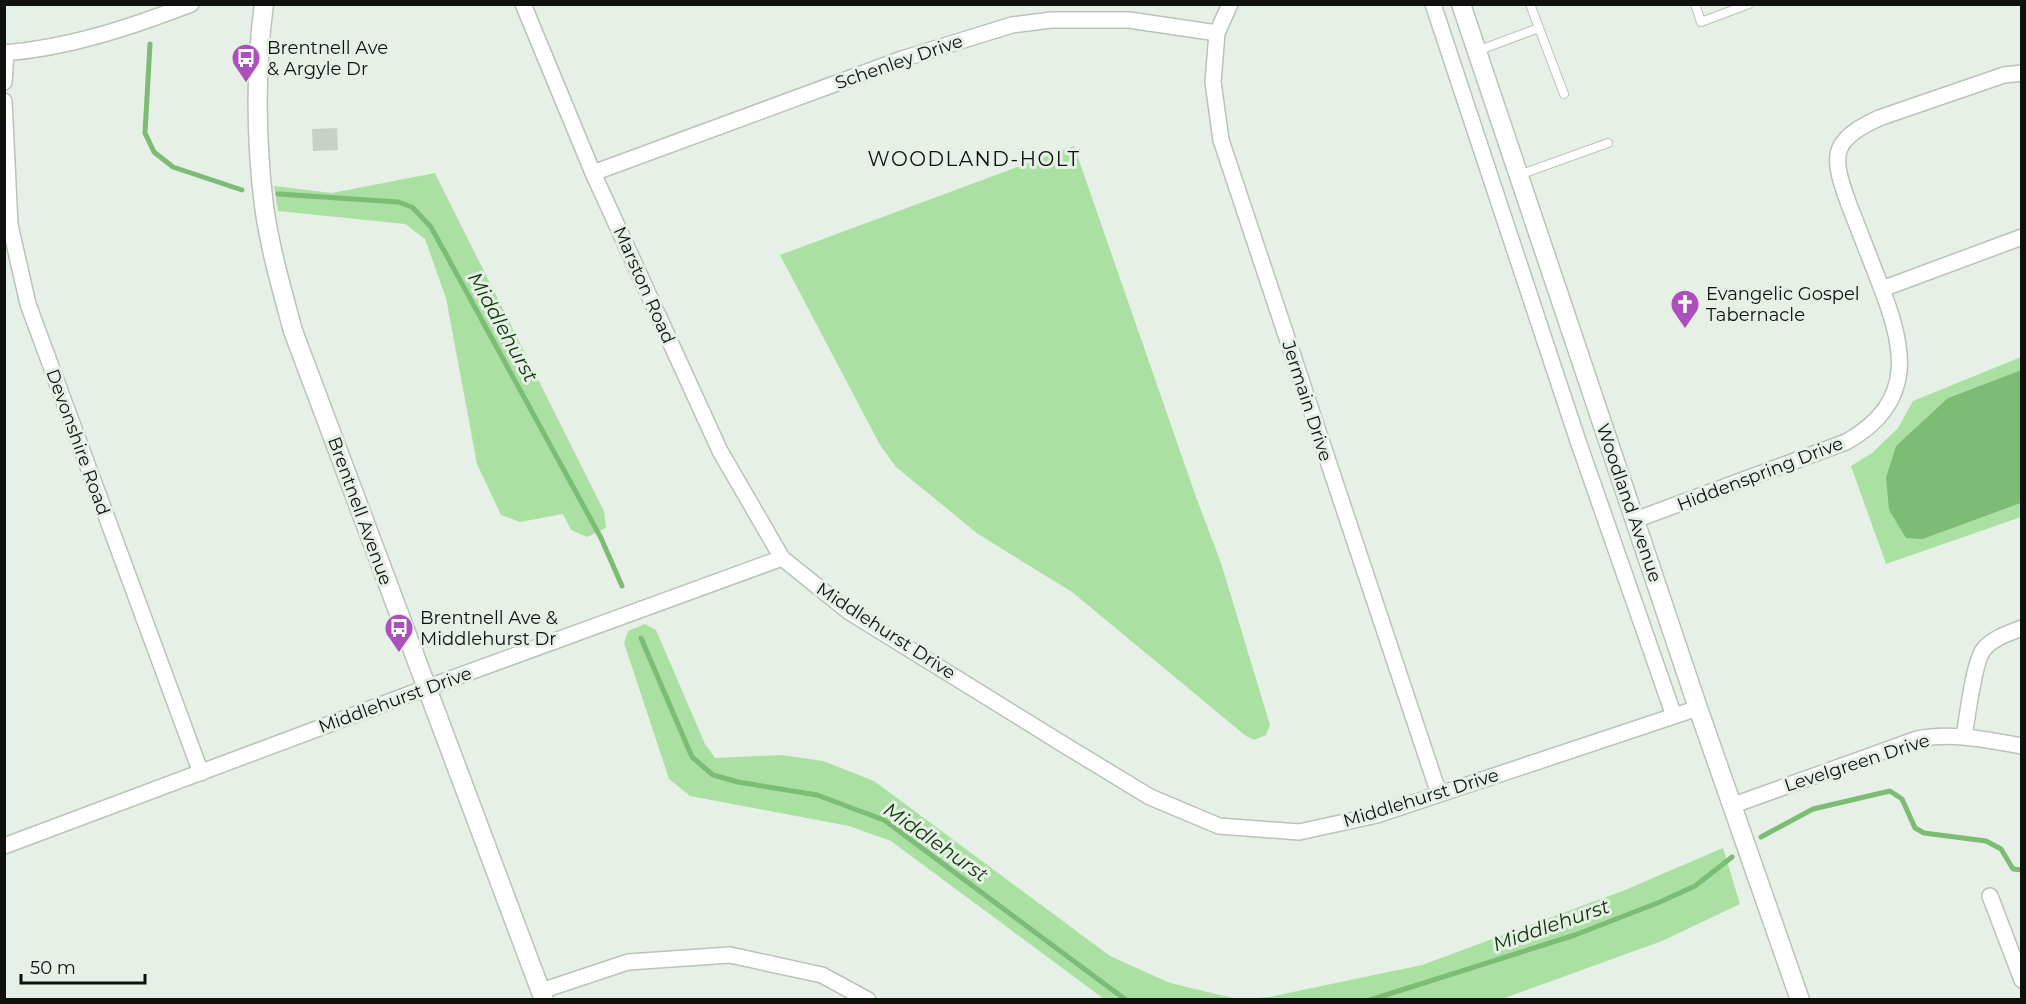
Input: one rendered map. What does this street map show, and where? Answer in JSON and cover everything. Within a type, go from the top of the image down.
[{"type":"street","points":[[4,82],[5,53],[82,40],[155,18],[191,4]]},
{"type":"street","name":"Brentnell Avenue","points":[[264,4],[260,29],[258,82],[260,157],[264,207],[277,274],[293,331],[542,995]]},
{"type":"street","name":"Marston Road","points":[[523,4],[593,173],[720,451],[782,558]]},
{"type":"street","name":"Jermain Drive","points":[[1230,4],[1217,33],[1213,82],[1221,140],[1439,794]]},
{"type":"street","points":[[1432,4],[1578,441],[1674,716]]},
{"type":"street","name":"Woodland Avenue","points":[[1461,4],[1731,806],[1800,999]]},
{"type":"street","name":"Schenley Drive","points":[[593,173],[902,59],[1012,25],[1051,20],[1129,20],[1217,33]]},
{"type":"street","points":[[2022,73],[2004,75],[1880,118],[1849,136],[1840,149],[1838,163],[1844,189],[1882,289],[2022,237]]},
{"type":"street","name":"Devonshire Road","points":[[4,101],[10,225],[28,304],[201,773]]},
{"type":"street","name":"Hiddenspring Drive","points":[[1635,520],[1846,442],[1865,432],[1879,418],[1890,400],[1900,371],[1900,352],[1892,314],[1882,289]]},
{"type":"street","name":"Middlehurst Drive","points":[[4,846],[782,558],[848,611],[1076,752],[1150,797],[1219,826],[1299,832],[1377,815],[1698,708]]},
{"type":"street","points":[[1964,737],[1982,650],[1994,640],[2022,628]]},
{"type":"street","name":"Levelgreen Drive","points":[[1731,806],[1932,736],[1964,737],[2022,746]]},
{"type":"street","points":[[1990,896],[2022,980]]},
{"type":"street","points":[[542,995],[628,962],[730,955],[822,975],[868,999]]},
{"type":"lane","points":[[1530,4],[1564,94]]},
{"type":"lane","points":[[1695,4],[1701,22],[1749,4]]},
{"type":"lane","points":[[1477,51],[1539,28]]},
{"type":"lane","points":[[1519,175],[1608,143]]},
{"type":"shaded area","points":[[1074,146],[1221,563],[1270,725],[1266,735],[1254,740],[1246,736],[1072,592],[978,534],[896,467],[880,445],[780,255]]},
{"type":"shaded area","points":[[435,173],[604,511],[606,528],[587,537],[571,530],[563,514],[520,522],[501,515],[477,464],[446,298],[425,239],[405,224],[278,211],[274,186],[332,193]]},
{"type":"shaded area","points":[[2021,357],[2021,370],[1948,398],[1923,539],[2021,503],[2021,517],[1886,564],[1851,466],[1872,453],[1898,428],[1913,401]]},
{"type":"shaded area","points":[[2021,370],[2021,503],[1923,539],[1906,538],[1889,510],[1886,478],[1896,446],[1948,398]]},
{"type":"shaded area","points":[[645,624],[656,630],[705,744],[715,758],[782,755],[823,761],[874,781],[1110,956],[1170,983],[1237,999],[1104,999],[891,841],[849,826],[690,796],[669,779],[624,643],[628,631]]},
{"type":"shaded area","points":[[1723,848],[1740,904],[1662,941],[1502,999],[1245,999],[1269,997],[1422,965],[1625,890]]},
{"type":"building","points":[[337,128],[338,150],[313,151],[312,129]]},
{"type":"waterway","name":"Middlehurst","points":[[150,44],[145,133],[154,152],[173,167],[242,190]]},
{"type":"waterway","name":"Middlehurst","points":[[278,194],[398,202],[412,207],[431,227],[601,538],[622,586]]},
{"type":"waterway","name":"Middlehurst","points":[[641,638],[692,757],[713,775],[738,782],[817,795],[884,820],[1126,1000]]},
{"type":"waterway","name":"Middlehurst","points":[[1761,837],[1813,809],[1890,791],[1902,799],[1915,828],[1924,833],[1986,841],[2001,849],[2013,869],[2022,870]]},
{"type":"waterway","name":"Middlehurst","points":[[1370,1000],[1575,935],[1660,902],[1695,886],[1732,857]]},
{"type":"place","name":"Brentnell Ave & Argyle Dr","points":[[246,84]]},
{"type":"place","name":"Evangelic Gospel Tabernacle","points":[[1685,330]]},
{"type":"place","name":"Brentnell Ave & Middlehurst Dr","points":[[399,654]]},
{"type":"district","name":"WOODLAND-HOLT","points":[[974,159]]}]
